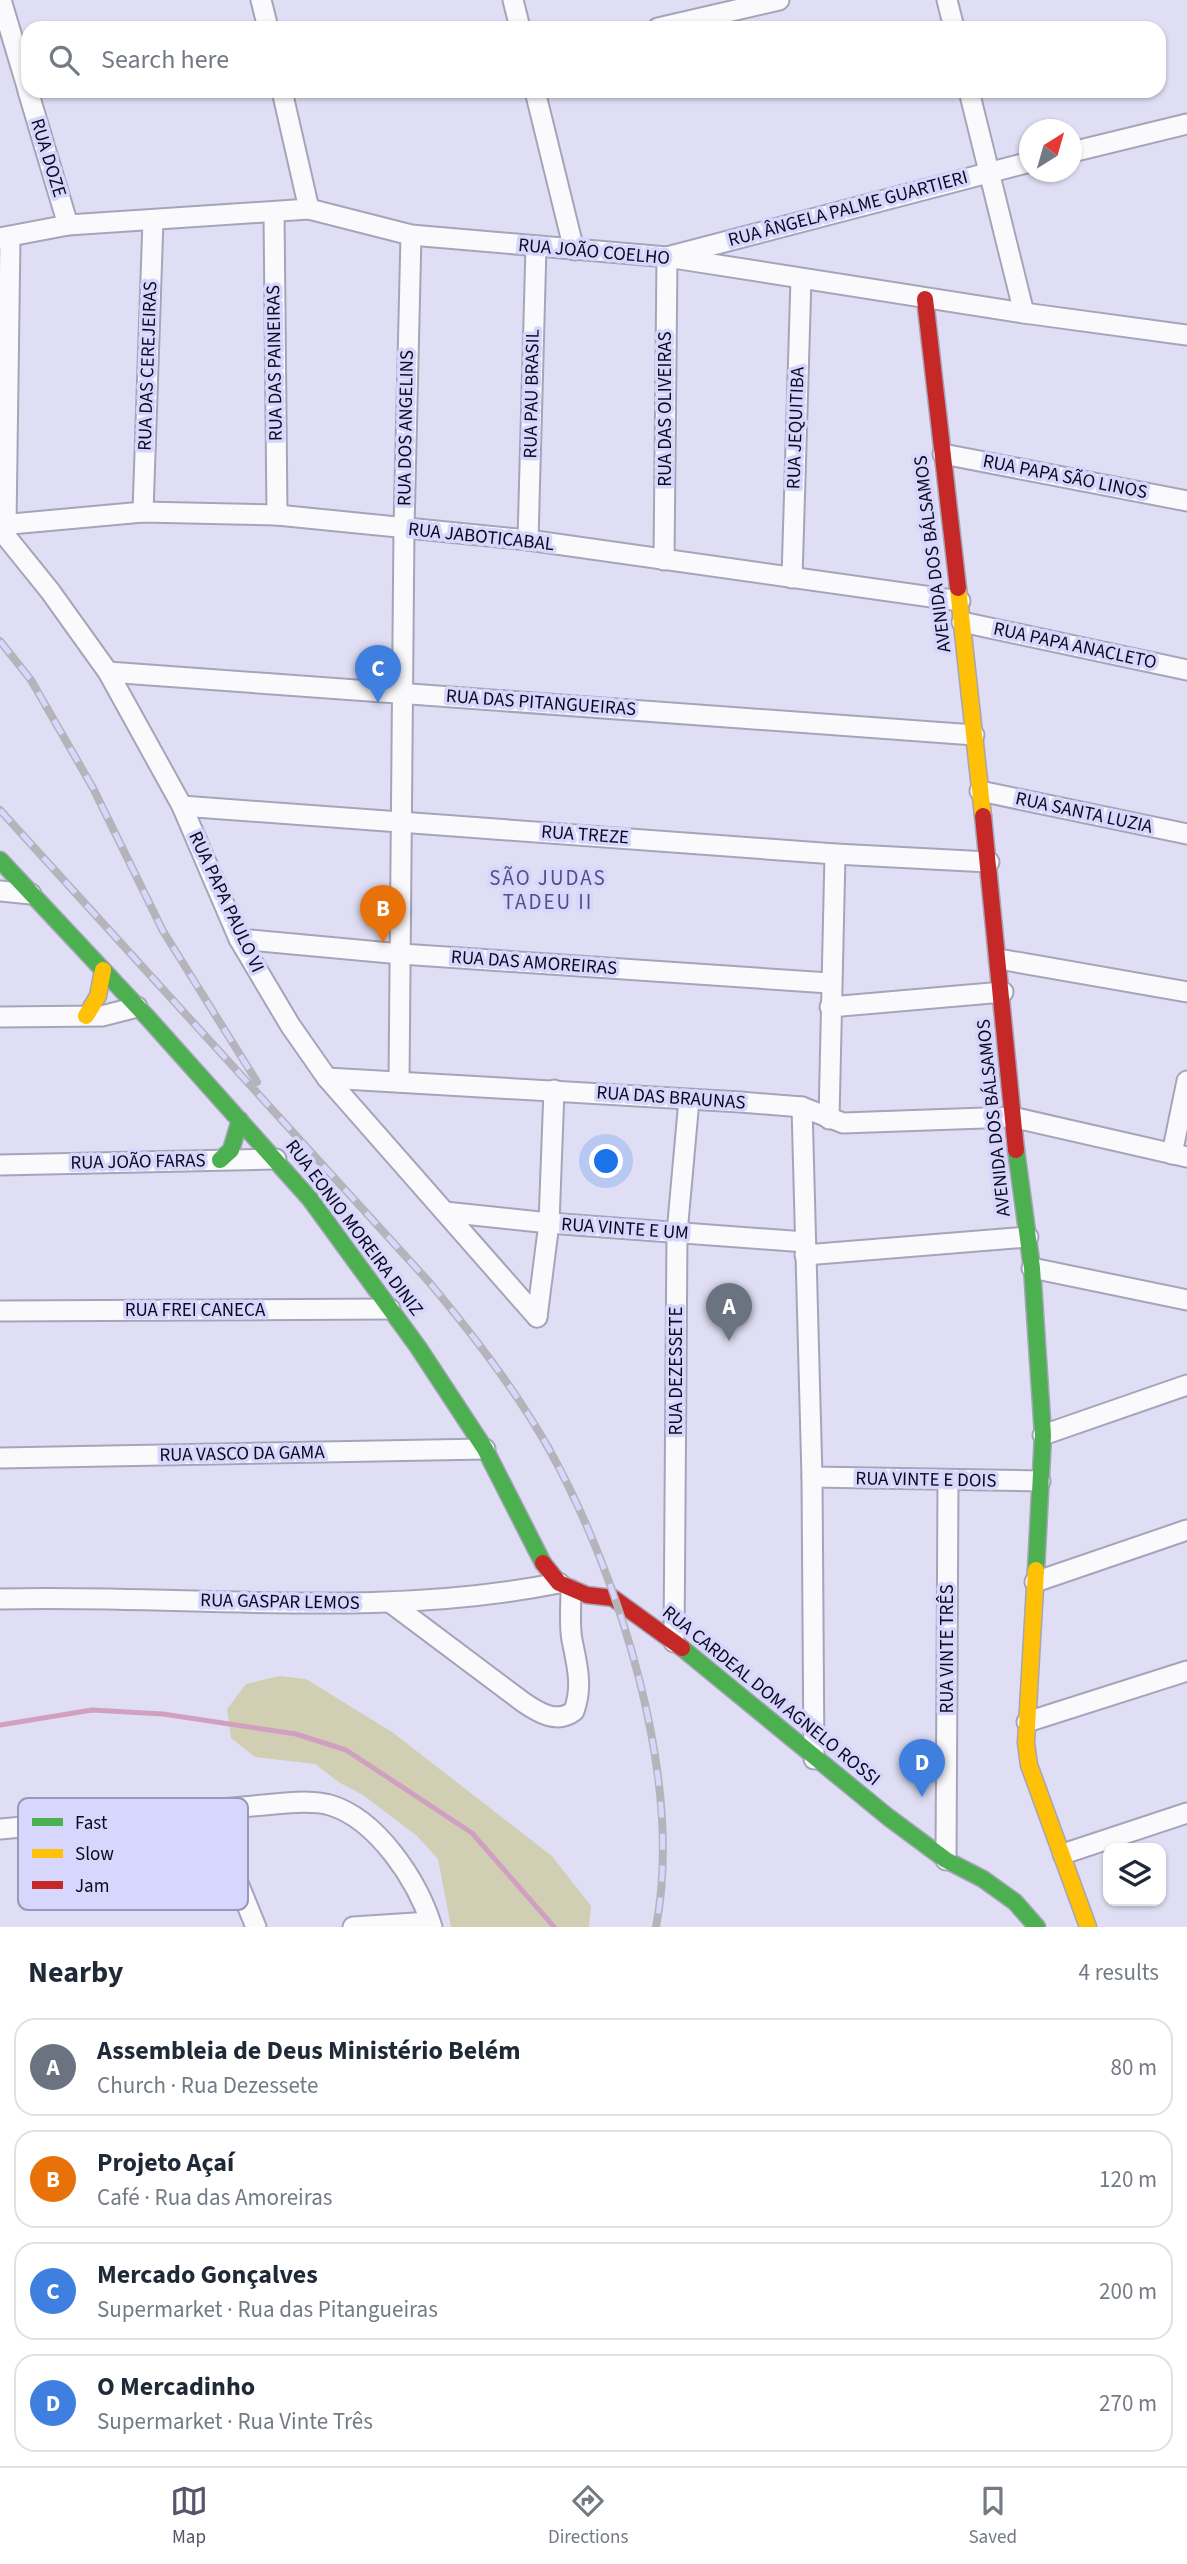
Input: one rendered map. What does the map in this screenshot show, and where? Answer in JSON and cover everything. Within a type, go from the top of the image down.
[{"type":"street","name":"RUA DOZE","points":[[1,0],[21,67]]},
{"type":"street","points":[[261,0],[266,21]]},
{"type":"street","points":[[513,0],[518,21]]},
{"type":"street","points":[[688,21],[779,0]]},
{"type":"street","points":[[947,0],[952,21]]},
{"type":"street","name":"RUA DOZE","points":[[30,98],[68,225]]},
{"type":"street","points":[[284,98],[309,209]]},
{"type":"street","points":[[537,98],[574,250]]},
{"type":"street","points":[[971,98],[1024,313]]},
{"type":"street","points":[[1082,150],[1187,124]]},
{"type":"street","name":"RUA ÂNGELA PALME GUARTIERI","points":[[667,257],[1019,165]]},
{"type":"street","name":"RUA JOÃO COELHO","points":[[5,237],[68,225],[309,209],[411,235],[667,257],[925,299],[1187,335]]},
{"type":"street","name":"RUA DAS PAINEIRAS","points":[[274,212],[277,515]]},
{"type":"street","name":"RUA DAS CEREJEIRAS","points":[[143,512],[153,220]]},
{"type":"street","name":"RUA DOS ANGELINS","points":[[398,1082],[405,693],[404,528],[411,235]]},
{"type":"street","points":[[2,526],[5,237]]},
{"type":"street","name":"RUA PAU BRASIL","points":[[528,540],[536,247]]},
{"type":"street","name":"RUA DAS OLIVEIRAS","points":[[664,560],[667,257]]},
{"type":"street","name":"RUA JEQUITIBA","points":[[792,578],[801,279]]},
{"type":"street","name":"AVENIDA DOS BÁLSAMOS","points":[[925,299],[1003,992],[1012,1117],[1032,1268],[1043,1435],[1027,1722],[1029,1765],[1063,1854],[1086,1926]]},
{"type":"street","name":"RUA PAPA SÃO LINOS","points":[[943,454],[1187,501]]},
{"type":"street","name":"RUA JABOTICABAL","points":[[2,526],[143,512],[277,515],[528,540],[960,601]]},
{"type":"street","name":"RUA PAPA PAULO VI","points":[[2,526],[108,672],[182,806],[239,939],[290,1025],[327,1078],[537,1317],[549,1223]]},
{"type":"street","name":"RUA PAPA ANACLETO","points":[[962,622],[1187,670]]},
{"type":"street","name":"RUA DAS PITANGUEIRAS","points":[[108,672],[974,736]]},
{"type":"street","name":"RUA SANTA LUZIA","points":[[980,791],[1187,834]]},
{"type":"street","name":"RUA TREZE","points":[[182,806],[402,820],[835,854],[989,862]]},
{"type":"street","points":[[829,1119],[829,983],[835,854]]},
{"type":"street","name":"RUA EONIO MOREIRA DINIZ","points":[[0,860],[276,1159],[390,1309],[485,1449],[541,1562],[565,1586]]},
{"type":"street","points":[[0,891],[31,894]]},
{"type":"street","name":"RUA DAS AMOREIRAS","points":[[239,939],[401,954],[829,983]]},
{"type":"street","points":[[999,959],[1187,992]]},
{"type":"street","points":[[86,1016],[98,996],[103,970]]},
{"type":"street","points":[[830,1007],[1003,992]]},
{"type":"street","points":[[0,1017],[102,1016],[137,1007]]},
{"type":"street","name":"RUA DAS BRAUNAS","points":[[327,1078],[802,1107],[843,1123],[1012,1117],[1180,1155]]},
{"type":"street","points":[[1180,1155],[1187,1081]]},
{"type":"street","points":[[549,1223],[554,1090]]},
{"type":"street","name":"RUA DEZESSETE","points":[[674,1642],[677,1233],[689,1100]]},
{"type":"street","points":[[802,1107],[812,1477],[814,1759]]},
{"type":"street","points":[[220,1160],[231,1150],[240,1120]]},
{"type":"street","name":"RUA JOÃO FARAS","points":[[0,1165],[276,1159]]},
{"type":"street","name":"RUA VINTE E UM","points":[[445,1212],[677,1233],[805,1248],[1028,1237]]},
{"type":"street","points":[[1032,1268],[1187,1300]]},
{"type":"street","name":"RUA FREI CANECA","points":[[0,1311],[390,1309]]},
{"type":"street","points":[[1043,1435],[1187,1385]]},
{"type":"street","name":"RUA VASCO DA GAMA","points":[[0,1458],[485,1449]]},
{"type":"street","name":"RUA VINTE E DOIS","points":[[812,1477],[1041,1482]]},
{"type":"street","name":"RUA VINTE TRÊS","points":[[946,1860],[948,1481]]},
{"type":"street","points":[[1035,1582],[1187,1530]]},
{"type":"street","points":[[391,1603],[523,1702],[539,1713],[558,1718],[575,1711],[580,1696],[578,1659],[572,1639],[565,1586]]},
{"type":"street","name":"RUA CARDEAL DOM AGNELO ROSSI","points":[[565,1586],[613,1598],[674,1642],[814,1759],[946,1860],[983,1879],[1015,1902],[1037,1927]]},
{"type":"street","name":"RUA GASPAR LEMOS","points":[[0,1599],[391,1603],[565,1586]]},
{"type":"street","points":[[1027,1722],[1187,1671]]},
{"type":"street","points":[[248,1808],[309,1802],[328,1804],[351,1813],[388,1846],[431,1924],[353,1927]]},
{"type":"street","points":[[1063,1854],[1187,1813]]},
{"type":"street","points":[[0,1829],[18,1828]]},
{"type":"street","points":[[248,1907],[256,1927]]},
{"type":"shaded area","points":[[279,1676],[306,1679],[392,1732],[552,1856],[591,1906],[589,1927],[451,1927],[438,1859],[417,1836],[363,1795],[340,1783],[315,1764],[255,1757],[231,1738],[227,1709],[246,1684]]},
{"type":"waterway","points":[[0,1725],[92,1710],[163,1714],[296,1734],[346,1750],[472,1833],[554,1927]]},
{"type":"railway","points":[[0,641],[31,680],[93,788],[163,931],[257,1082]]},
{"type":"railway","points":[[0,810],[429,1282],[493,1363],[549,1449],[600,1557],[640,1681],[653,1745],[661,1808],[662,1870],[656,1927]]},
{"type":"traffic: fast","points":[[0,860],[148,1018],[310,1199],[418,1347],[485,1449],[543,1563]]},
{"type":"traffic: fast","points":[[220,1160],[231,1150],[240,1120]]},
{"type":"traffic: fast","points":[[1016,1150],[1032,1268],[1043,1435],[1036,1570]]},
{"type":"traffic: fast","points":[[682,1648],[888,1817],[946,1860],[983,1879],[1015,1902],[1037,1927]]},
{"type":"traffic: slow","points":[[958,588],[983,816]]},
{"type":"traffic: slow","points":[[86,1016],[98,996],[103,970]]},
{"type":"traffic: slow","points":[[1036,1570],[1026,1743],[1029,1765],[1088,1927]]},
{"type":"traffic: jam","points":[[925,299],[958,588]]},
{"type":"traffic: jam","points":[[983,816],[1016,1150]]},
{"type":"traffic: jam","points":[[543,1563],[559,1583],[587,1595],[613,1598],[682,1648]]},
{"type":"place","name":"Mercado Gonçalves","points":[[378,703]]},
{"type":"place","name":"Projeto Açaí","points":[[383,943]]},
{"type":"place","name":"Assembleia de Deus Ministério Belém","points":[[729,1341]]},
{"type":"place","name":"O Mercadinho","points":[[922,1797]]},
{"type":"district","name":"SÃO JUDAS TADEU II","points":[[548,890]]}]
